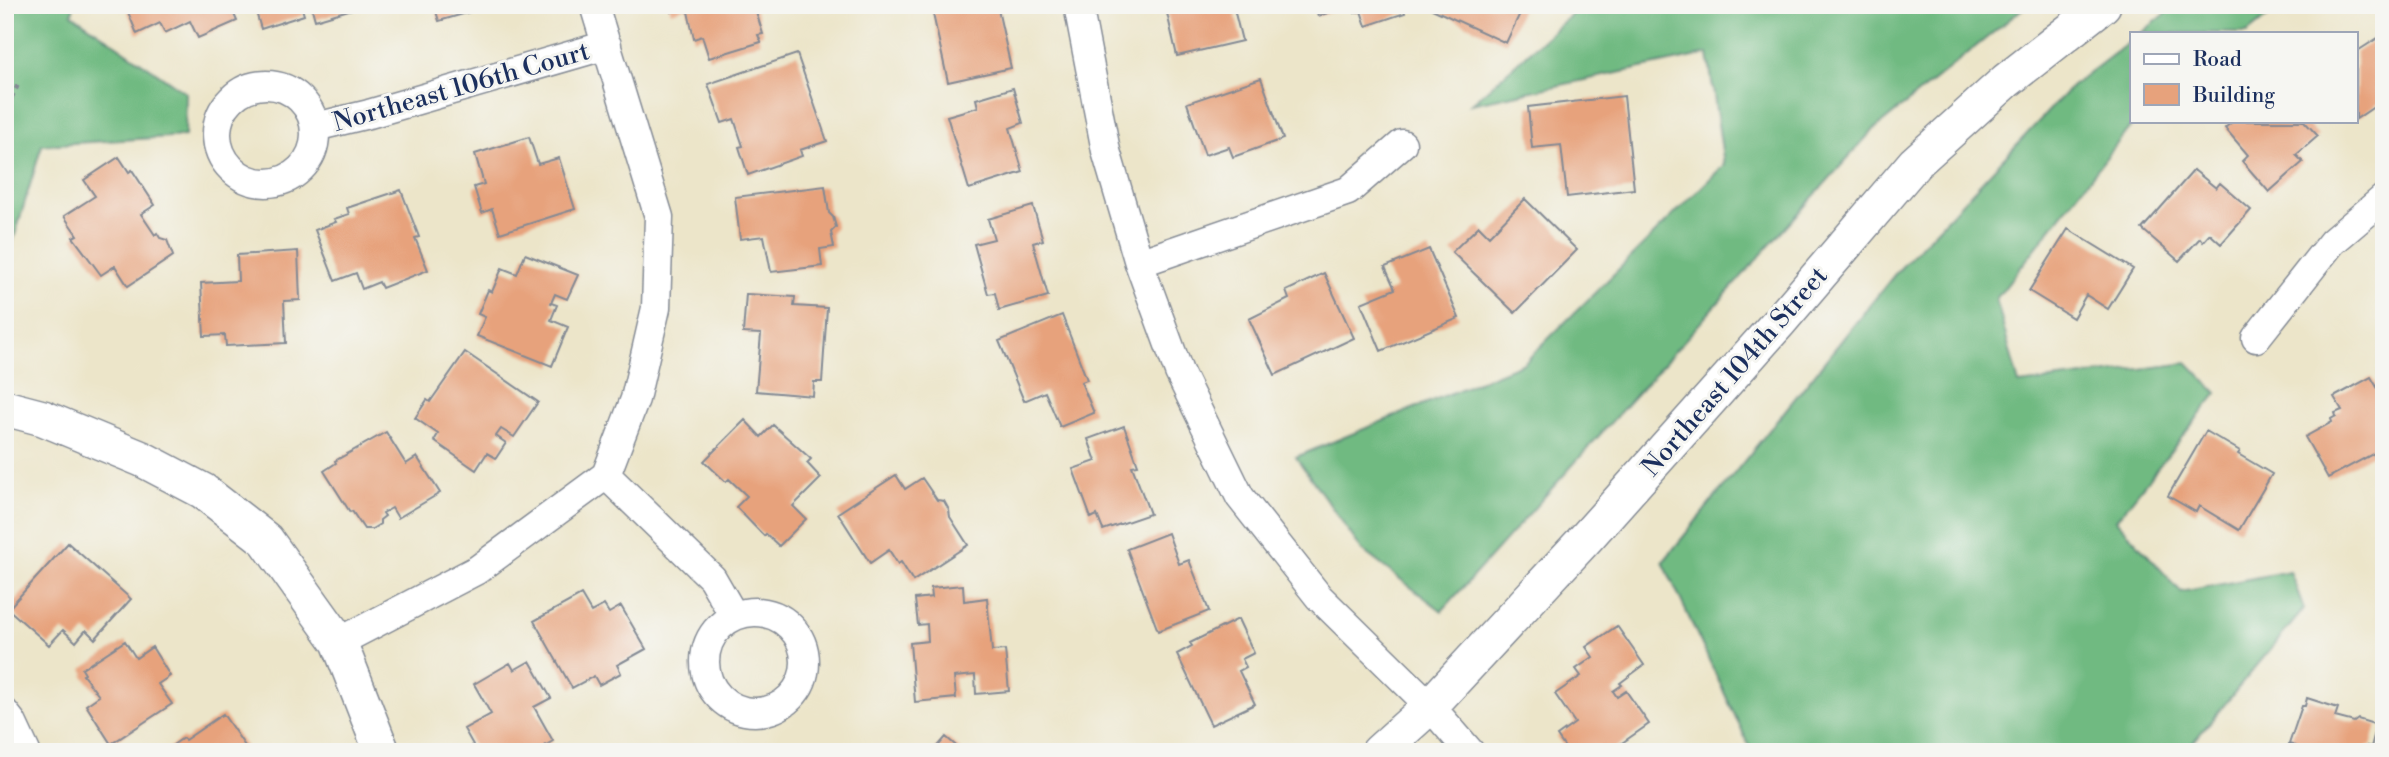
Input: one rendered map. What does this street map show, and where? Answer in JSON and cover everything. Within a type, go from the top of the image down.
[{"type":"street","points":[[339,642],[477,570],[606,475],[635,399],[656,308],[659,217],[594,5]]},
{"type":"street","points":[[1078,5],[1105,151],[1139,263],[1179,372],[1240,497],[1319,597],[1430,706],[1470,752]]},
{"type":"street","name":"Northeast 104th Street","points":[[1378,752],[1430,706],[1587,537],[1779,322],[1915,163],[2006,81],[2103,5]]},
{"type":"street","name":"Northeast 106th Court","points":[[315,127],[607,45]]},
{"type":"street","points":[[1139,263],[1348,191],[1402,144]]},
{"type":"street","points":[[2256,338],[2332,242],[2384,198]]},
{"type":"street","points":[[5,408],[43,418],[142,459],[203,491],[266,540],[339,642],[382,752]]},
{"type":"street","points":[[606,475],[712,578],[734,616]]},
{"type":"street","points":[[5,713],[26,752]]},
{"type":"path","points":[[5,84],[17,86],[5,110]]},
{"type":"green space","points":[[5,5],[74,5],[72,14],[186,93],[185,136],[42,145],[5,268]]},
{"type":"green space","points":[[1582,5],[2027,5],[1872,131],[1442,611],[1362,550],[1296,457],[1524,363],[1724,165],[1708,54],[1471,104]]},
{"type":"green space","points":[[2177,5],[2282,5],[2248,32],[2142,32]]},
{"type":"green space","points":[[2130,42],[2130,122],[2137,122],[2130,127],[1996,299],[2019,384],[2188,363],[2217,393],[2116,520],[2181,592],[2290,571],[2304,609],[2185,752],[1752,752],[1663,562],[1895,274],[2071,87]]},
{"type":"building","points":[[125,5],[230,5],[237,21],[198,38],[190,21],[165,33],[160,23],[137,34]]},
{"type":"building","points":[[254,5],[301,5],[304,15],[261,29]]},
{"type":"building","points":[[311,5],[351,5],[352,9],[315,20]]},
{"type":"building","points":[[434,5],[491,5],[491,6],[439,21]]},
{"type":"building","points":[[669,5],[754,5],[763,34],[758,35],[761,42],[709,58],[702,36],[694,39],[687,7],[671,12]]},
{"type":"building","points":[[931,5],[997,5],[1011,68],[948,82]]},
{"type":"building","points":[[1181,5],[1233,5],[1242,41],[1177,56],[1167,13],[1182,10]]},
{"type":"building","points":[[1315,5],[1351,5],[1351,6],[1318,16]]},
{"type":"building","points":[[1352,5],[1402,5],[1405,13],[1366,26],[1361,11],[1355,13]]},
{"type":"building","points":[[1434,5],[1524,5],[1506,43],[1432,9]]},
{"type":"building","points":[[2384,34],[2384,100],[2358,118],[2358,51]]},
{"type":"building","points":[[797,54],[827,141],[800,150],[802,156],[748,175],[739,147],[743,146],[734,119],[722,123],[708,84]]},
{"type":"building","points":[[1261,78],[1283,139],[1233,157],[1229,147],[1205,155],[1187,103]]},
{"type":"building","points":[[1013,88],[1023,123],[1010,128],[1023,172],[969,189],[947,116],[978,107],[976,99]]},
{"type":"building","points":[[1624,96],[1634,189],[1567,197],[1561,145],[1532,148],[1528,107]]},
{"type":"building","points":[[2232,122],[2305,122],[2318,136],[2296,155],[2303,162],[2269,192],[2242,161],[2248,155],[2225,128]]},
{"type":"building","points":[[529,137],[538,164],[559,158],[575,209],[500,233],[492,209],[482,213],[474,187],[484,184],[475,154]]},
{"type":"building","points":[[119,157],[129,172],[132,170],[155,205],[141,214],[155,235],[157,233],[160,238],[167,240],[173,256],[128,286],[115,266],[101,275],[73,237],[77,235],[64,216],[95,196],[84,180]]},
{"type":"building","points":[[2194,170],[2216,188],[2220,183],[2251,210],[2221,244],[2210,234],[2203,242],[2200,238],[2179,261],[2142,229]]},
{"type":"building","points":[[825,186],[829,213],[836,227],[831,232],[834,247],[820,249],[822,266],[771,272],[764,236],[740,239],[735,197]]},
{"type":"building","points":[[401,190],[428,270],[382,288],[379,282],[362,289],[356,273],[335,281],[315,230],[349,214],[347,208]]},
{"type":"building","points":[[1525,199],[1577,250],[1515,313],[1452,252],[1479,226],[1489,236]]},
{"type":"building","points":[[1033,206],[1043,240],[1033,243],[1048,296],[999,310],[995,293],[988,294],[974,244],[994,239],[988,219]]},
{"type":"building","points":[[2068,229],[2133,269],[2108,309],[2086,295],[2073,318],[2029,291]]},
{"type":"building","points":[[1429,249],[1459,318],[1381,351],[1361,303],[1395,289],[1385,267]]},
{"type":"building","points":[[298,251],[300,300],[284,301],[286,343],[226,346],[225,335],[204,336],[201,283],[238,281],[237,255]]},
{"type":"building","points":[[525,254],[578,275],[567,299],[555,294],[551,303],[557,305],[551,320],[568,327],[552,366],[477,336],[485,317],[478,314],[488,290],[492,292],[502,268],[517,274]]},
{"type":"building","points":[[1324,273],[1354,338],[1275,375],[1249,319],[1289,299],[1286,291]]},
{"type":"building","points":[[746,294],[795,297],[794,306],[827,308],[822,382],[814,382],[813,396],[756,391],[761,334],[743,333]]},
{"type":"building","points":[[1062,315],[1087,380],[1081,382],[1094,413],[1060,427],[1045,392],[1024,401],[999,341]]},
{"type":"building","points":[[465,352],[538,402],[514,437],[501,429],[496,436],[506,443],[496,458],[487,453],[476,470],[434,441],[438,434],[415,418],[427,400],[430,402]]},
{"type":"building","points":[[2371,377],[2384,399],[2384,406],[2380,408],[2384,414],[2384,448],[2328,478],[2305,437],[2332,422],[2335,413],[2342,410],[2334,397]]},
{"type":"building","points":[[745,420],[761,437],[773,425],[811,459],[807,463],[821,478],[793,506],[806,519],[779,546],[766,534],[764,536],[736,507],[747,496],[729,479],[726,482],[704,461]]},
{"type":"building","points":[[1124,426],[1138,465],[1132,466],[1150,514],[1103,530],[1097,515],[1091,518],[1073,469],[1096,461],[1088,439]]},
{"type":"building","points":[[2206,431],[2272,474],[2239,530],[2199,506],[2196,512],[2168,496]]},
{"type":"building","points":[[386,432],[406,464],[417,457],[440,493],[398,518],[392,508],[383,513],[385,516],[380,520],[380,524],[372,529],[364,529],[324,471],[336,463],[335,461]]},
{"type":"building","points":[[896,475],[905,489],[922,478],[937,500],[944,501],[950,517],[968,545],[913,581],[901,562],[898,564],[889,550],[870,563],[838,513]]},
{"type":"building","points":[[5,522],[12,525],[6,543],[5,543]]},
{"type":"building","points":[[1168,533],[1179,564],[1189,560],[1209,611],[1158,631],[1127,549]]},
{"type":"building","points":[[68,543],[131,599],[95,639],[86,630],[76,642],[63,630],[49,645],[8,609]]},
{"type":"building","points":[[5,545],[12,548],[6,564],[5,564]]},
{"type":"building","points":[[963,585],[964,601],[987,598],[992,651],[1005,650],[1009,691],[976,694],[975,675],[954,677],[956,698],[915,702],[910,643],[928,641],[927,624],[918,625],[915,599],[932,597],[931,588]]},
{"type":"building","points":[[581,595],[591,612],[604,605],[609,613],[621,606],[646,649],[617,665],[621,673],[599,685],[594,676],[572,688],[534,621]]},
{"type":"building","points":[[1238,619],[1254,653],[1242,659],[1246,667],[1239,671],[1255,704],[1211,725],[1177,654],[1192,646],[1190,643]]},
{"type":"building","points":[[1617,626],[1644,665],[1613,691],[1617,697],[1626,691],[1649,724],[1609,752],[1568,752],[1557,736],[1575,723],[1555,694],[1581,676],[1576,669],[1593,657],[1586,647]]},
{"type":"building","points":[[125,641],[136,658],[152,647],[170,676],[158,684],[172,704],[111,744],[86,705],[99,696],[83,675],[85,674],[82,669]]},
{"type":"building","points":[[530,661],[551,698],[534,707],[553,741],[534,752],[477,752],[464,729],[491,714],[474,684],[510,663],[514,670]]},
{"type":"building","points":[[2307,698],[2338,708],[2335,717],[2354,722],[2358,719],[2377,725],[2371,747],[2367,746],[2365,752],[2300,752],[2301,748],[2289,744]]},
{"type":"building","points":[[223,714],[249,752],[163,752],[183,738],[185,740]]},
{"type":"building","points":[[946,737],[963,752],[933,752]]}]
